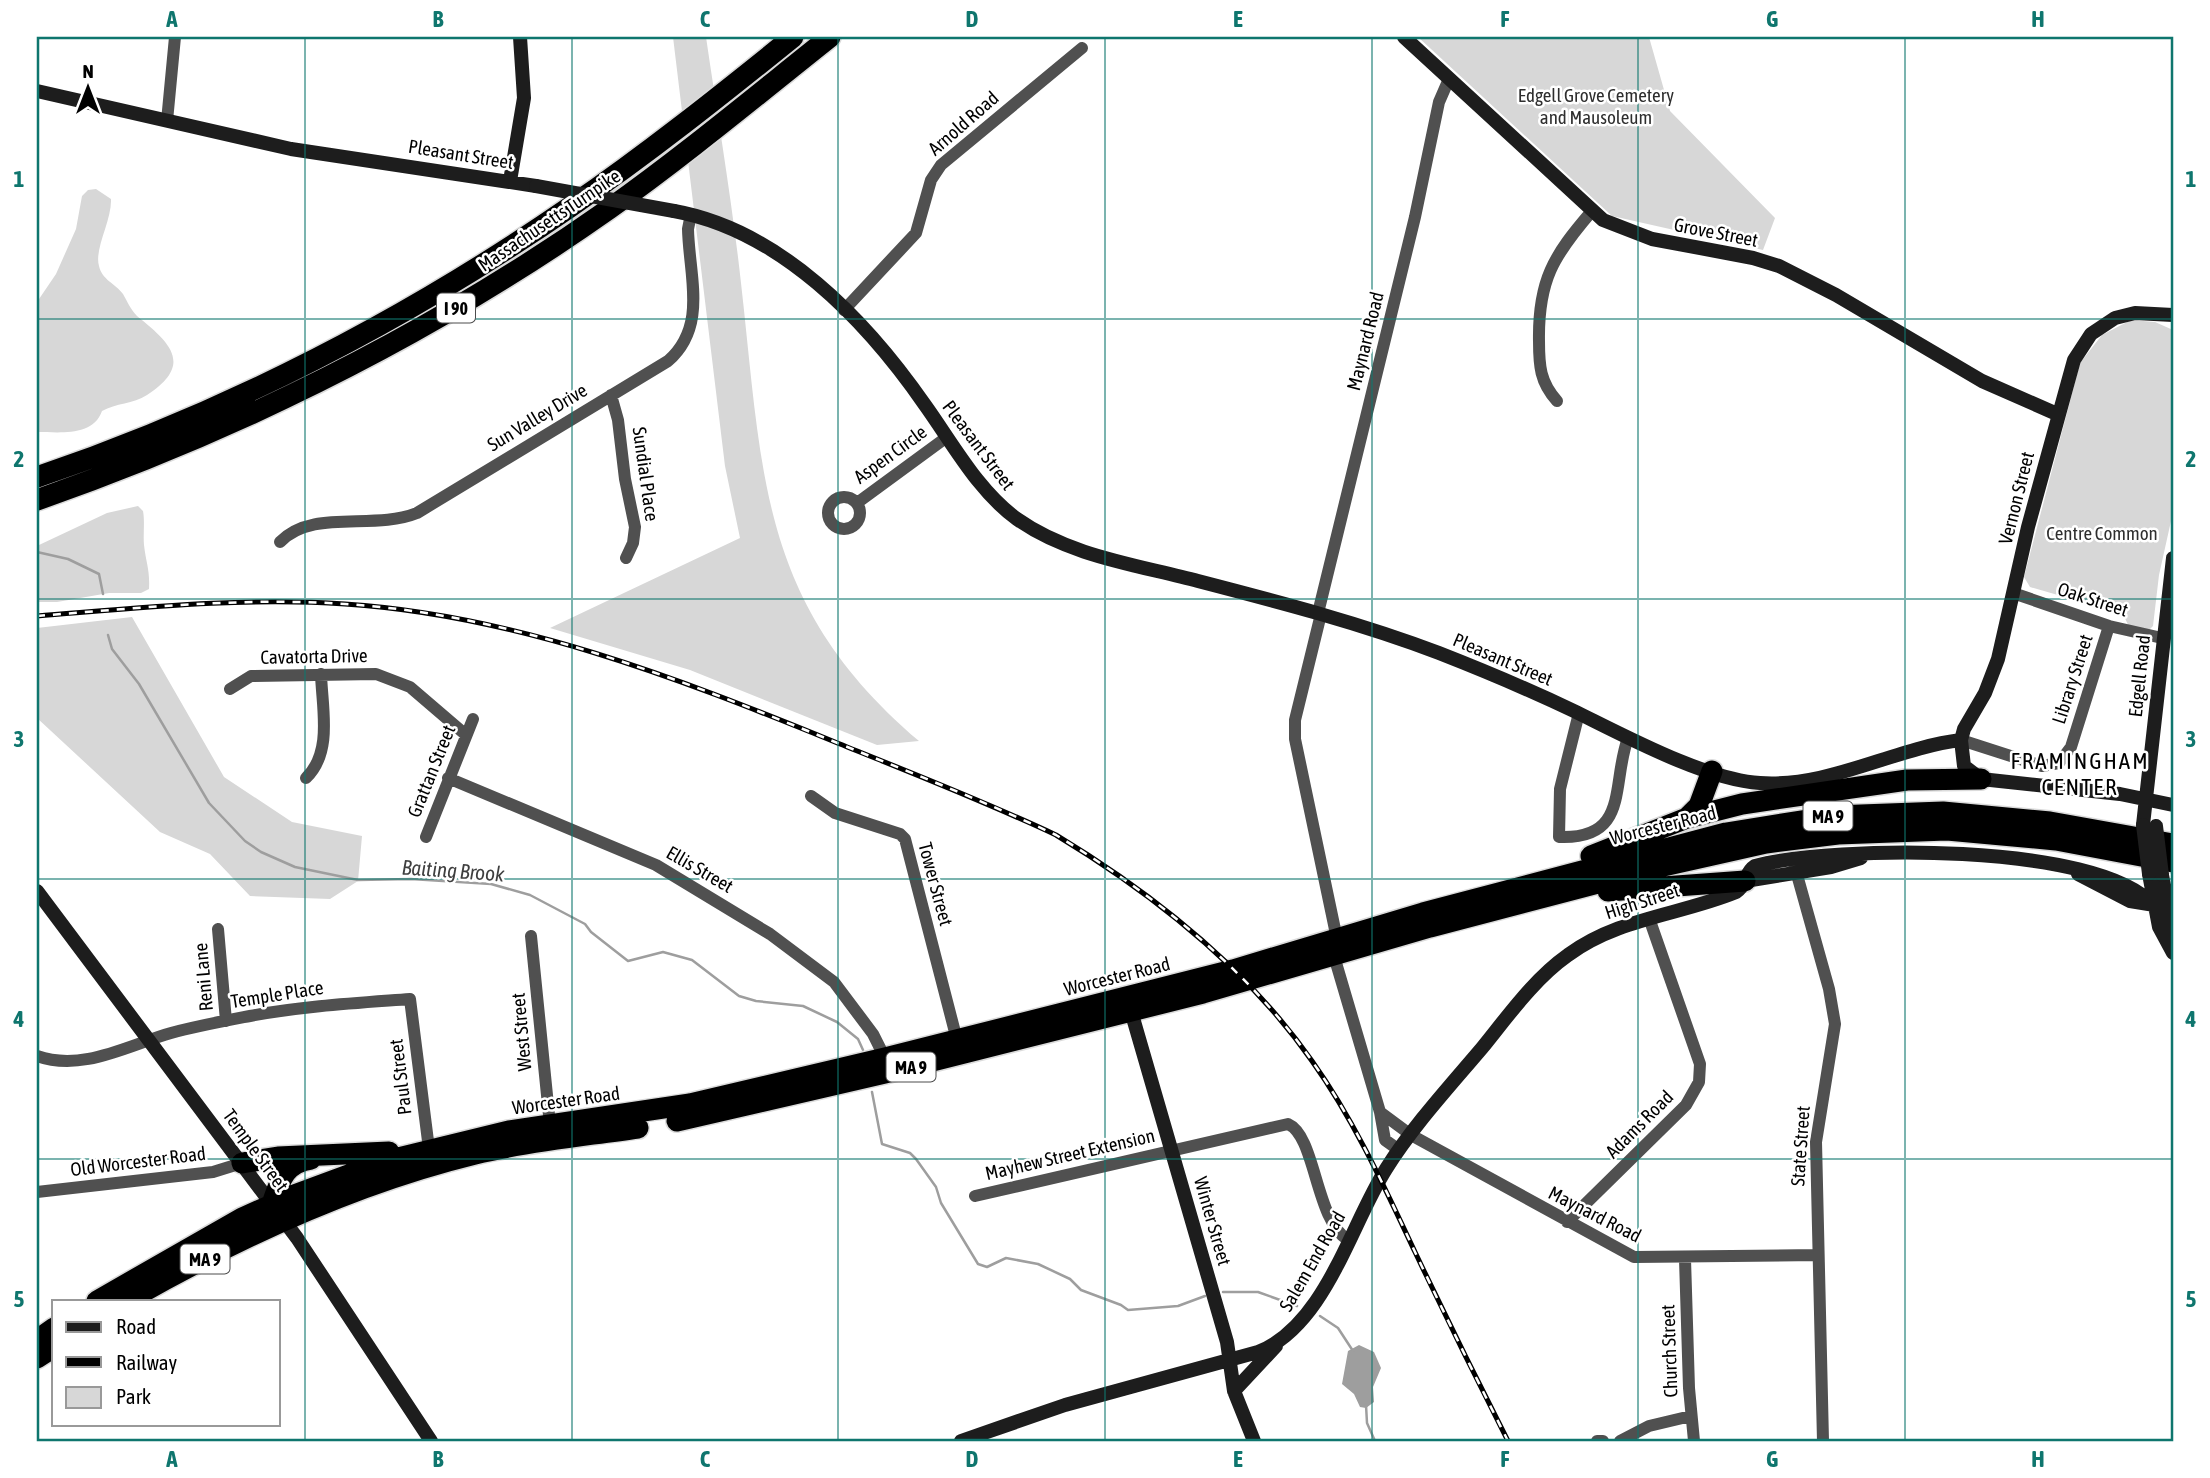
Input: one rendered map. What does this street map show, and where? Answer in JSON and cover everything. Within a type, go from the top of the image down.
[{"type":"highway","name":"Massachusetts Turnpike","points":[[37,477],[150,434],[251,390],[350,341],[446,287],[560,215],[630,165],[793,37]]},
{"type":"highway","name":"Massachusetts Turnpike","points":[[37,500],[153,457],[255,413],[453,309],[609,209],[830,37]]},
{"type":"highway","points":[[1687,818],[1699,806],[1712,771]]},
{"type":"highway","points":[[1489,895],[1687,818],[1828,789],[1927,779],[1981,779]]},
{"type":"highway","name":"Worcester Road","points":[[129,1300],[196,1264],[285,1222],[410,1172],[475,1154],[709,1114],[1131,1011],[1489,895],[1703,838],[1833,816],[1906,812],[1990,815],[2062,824],[2173,844]]},
{"type":"highway","name":"Worcester Road","points":[[99,1300],[193,1244],[272,1204],[367,1167],[429,1149],[550,1125],[690,1104],[1233,970],[1536,900],[1731,850],[1802,837],[1874,831],[1947,830],[2021,835],[2162,871]]},
{"type":"highway","points":[[1536,900],[1745,881]]},
{"type":"highway","points":[[272,1204],[281,1178],[290,1167],[304,1160],[429,1149]]},
{"type":"highway","points":[[242,1163],[278,1157],[335,1156]]},
{"type":"highway","points":[[37,1340],[52,1329]]},
{"type":"highway","points":[[37,1358],[52,1348]]},
{"type":"main road","points":[[510,181],[524,98],[520,37]]},
{"type":"main road","name":"Grove Street","points":[[1405,37],[1592,211],[1613,225],[1638,235],[1753,258],[1787,270],[1836,295],[1991,386],[2057,414]]},
{"type":"main road","name":"Pleasant Street","points":[[37,91],[291,149],[510,181],[691,214],[720,223],[774,251],[803,272],[844,310],[900,371],[994,498],[1016,519],[1043,535],[1088,552],[1320,614],[1435,652],[1578,713],[1628,738],[1712,771],[1746,781],[1789,781],[1857,767],[1924,745],[1961,740]]},
{"type":"main road","name":"Vernon Street","points":[[2156,314],[2173,321]]},
{"type":"main road","name":"Vernon Street","points":[[1961,740],[1964,729],[1995,670],[2057,414],[2074,360],[2091,334],[2106,322],[2125,315],[2173,315]]},
{"type":"main road","name":"Edgell Road","points":[[2165,907],[2162,871],[2150,825],[2148,798],[2162,638],[2173,561]]},
{"type":"main road","points":[[1961,740],[1964,766],[1981,779],[2148,798],[2173,805]]},
{"type":"main road","name":"High Street","points":[[1553,967],[1597,937],[1730,894],[1741,888],[1745,881],[1795,866],[1843,864],[1868,855],[1982,855],[2068,868],[2112,878],[2165,907]]},
{"type":"main road","name":"Temple Street","points":[[37,891],[285,1222],[431,1441]]},
{"type":"main road","points":[[2165,907],[2173,930]]},
{"type":"main road","points":[[2165,907],[2159,927],[2173,954]]},
{"type":"main road","name":"Salem End Road","points":[[961,1441],[1062,1406],[1230,1360],[1279,1343],[1309,1311],[1377,1185],[1399,1150],[1553,967]]},
{"type":"main road","name":"Winter Street","points":[[1131,1011],[1230,1360],[1234,1391],[1254,1441]]},
{"type":"main road","points":[[1234,1391],[1279,1343]]},
{"type":"street","points":[[167,121],[175,37]]},
{"type":"street","name":"Arnold Road","points":[[844,310],[915,233],[931,180],[941,165],[1082,48]]},
{"type":"street","name":"Maynard Road","points":[[1399,1150],[1385,1140],[1380,1112],[1335,947],[1295,739],[1295,720],[1415,217],[1439,102],[1449,79]]},
{"type":"street","points":[[1557,401],[1544,384],[1539,366],[1539,298],[1559,250],[1592,211]]},
{"type":"street","name":"Sun Valley Drive","points":[[280,542],[294,530],[311,524],[381,522],[417,513],[668,361],[689,335],[694,312],[688,238],[691,214]]},
{"type":"street","name":"Sundial Place","points":[[611,395],[618,420],[625,479],[635,527],[633,542],[626,558]]},
{"type":"street","name":"Aspen Circle","points":[[856,503],[947,437]]},
{"type":"street","name":"Oak Street","points":[[2013,593],[2109,626],[2162,638]]},
{"type":"street","name":"Library Street","points":[[1961,740],[2042,766],[2053,766],[2068,753],[2109,626]]},
{"type":"street","points":[[306,778],[317,765],[322,752],[321,674]]},
{"type":"street","name":"Cavatorta Drive","points":[[230,690],[251,676],[376,674],[399,680],[466,735]]},
{"type":"street","points":[[1578,713],[1560,789],[1559,837],[1586,833],[1610,819],[1616,804],[1628,738]]},
{"type":"street","name":"Grattan Street","points":[[426,837],[472,719]]},
{"type":"street","name":"Ellis Street","points":[[448,778],[656,865],[769,934],[834,982],[873,1034],[885,1058]]},
{"type":"street","name":"Tower Street","points":[[811,796],[835,813],[900,834],[905,839],[957,1040]]},
{"type":"street","name":"State Street","points":[[1795,866],[1829,989],[1835,1024],[1816,1142],[1823,1441]]},
{"type":"street","name":"Adams Road","points":[[1567,1222],[1686,1105],[1699,1082],[1698,1054],[1649,918]]},
{"type":"street","name":"Reni Lane","points":[[218,929],[226,1021]]},
{"type":"street","name":"West Street","points":[[531,936],[550,1125]]},
{"type":"street","name":"Temple Place","points":[[37,1055],[71,1061],[127,1049],[151,1040],[226,1021],[308,1008],[411,999]]},
{"type":"street","name":"Paul Street","points":[[411,999],[429,1149]]},
{"type":"street","name":"Maynard Road","points":[[1380,1112],[1411,1135],[1634,1257],[1685,1259],[1818,1255]]},
{"type":"street","name":"Mayhew Street Extension","points":[[975,1196],[1278,1125],[1290,1125],[1300,1136],[1335,1229],[1348,1240]]},
{"type":"street","name":"Old Worcester Road","points":[[37,1192],[213,1172],[242,1163]]},
{"type":"street","name":"Church Street","points":[[1685,1259],[1694,1441]]},
{"type":"street","points":[[1619,1441],[1639,1430],[1691,1416]]},
{"type":"street","points":[[1597,1441],[1603,1441]]},
{"type":"green space","points":[[673,37],[706,37],[733,222],[756,417],[765,477],[778,533],[798,587],[827,639],[866,690],[919,741],[877,745],[690,670],[550,628],[740,538],[725,466]]},
{"type":"green space","name":"Edgell Grove Cemetery and Mausoleum","points":[[1418,37],[1649,37],[1670,111],[1775,218],[1763,250],[1612,216]]},
{"type":"green space","points":[[96,189],[111,199],[99,251],[101,271],[123,294],[135,314],[167,344],[173,363],[162,384],[136,400],[102,411],[91,425],[74,431],[37,432],[37,302],[56,274],[76,229],[82,196],[88,190]]},
{"type":"green space","name":"Centre Common","points":[[2131,320],[2155,322],[2173,330],[2173,512],[2159,575],[2153,626],[2147,632],[2130,629],[2123,614],[2030,587],[2024,577],[2080,363],[2102,335]]},
{"type":"green space","points":[[138,506],[144,515],[149,589],[141,593],[109,593],[57,602],[37,602],[39,545],[107,513]]},
{"type":"green space","points":[[132,617],[224,777],[292,822],[362,836],[358,881],[330,899],[250,896],[210,854],[160,832],[37,718],[37,628]]},
{"type":"shaded area","points":[[1359,1345],[1374,1352],[1381,1368],[1373,1387],[1374,1402],[1366,1408],[1360,1407],[1354,1394],[1342,1384],[1348,1351]]},
{"type":"waterway","name":"Baiting Brook","points":[[37,552],[68,559],[99,574],[103,594]]},
{"type":"waterway","name":"Baiting Brook","points":[[108,635],[112,649],[139,684],[209,803],[245,841],[261,852],[295,867],[358,880],[411,879],[491,884],[530,895],[585,924],[591,932],[628,961],[663,952],[692,960],[739,996],[756,1001],[803,1006],[837,1022],[858,1039],[863,1050]]},
{"type":"waterway","name":"Baiting Brook","points":[[872,1092],[882,1144],[910,1153],[916,1159],[936,1187],[941,1203],[978,1264],[987,1267],[1006,1258],[1038,1264],[1070,1279],[1081,1290],[1128,1310],[1178,1306],[1205,1296]]},
{"type":"waterway","name":"Baiting Brook","points":[[1223,1292],[1258,1292],[1297,1306]]},
{"type":"waterway","name":"Baiting Brook","points":[[1320,1316],[1338,1328],[1353,1351]]},
{"type":"waterway","name":"Baiting Brook","points":[[1366,1405],[1367,1423],[1375,1441]]},
{"type":"railway","points":[[37,616],[191,604],[306,602],[409,610],[472,621],[595,653],[656,673],[776,718],[1002,810],[1056,835],[1127,882],[1196,935],[1258,995],[1312,1061],[1368,1154],[1508,1441]]},
{"type":"district","name":"FRAMINGHAM CENTER","points":[[2080,774]]}]
